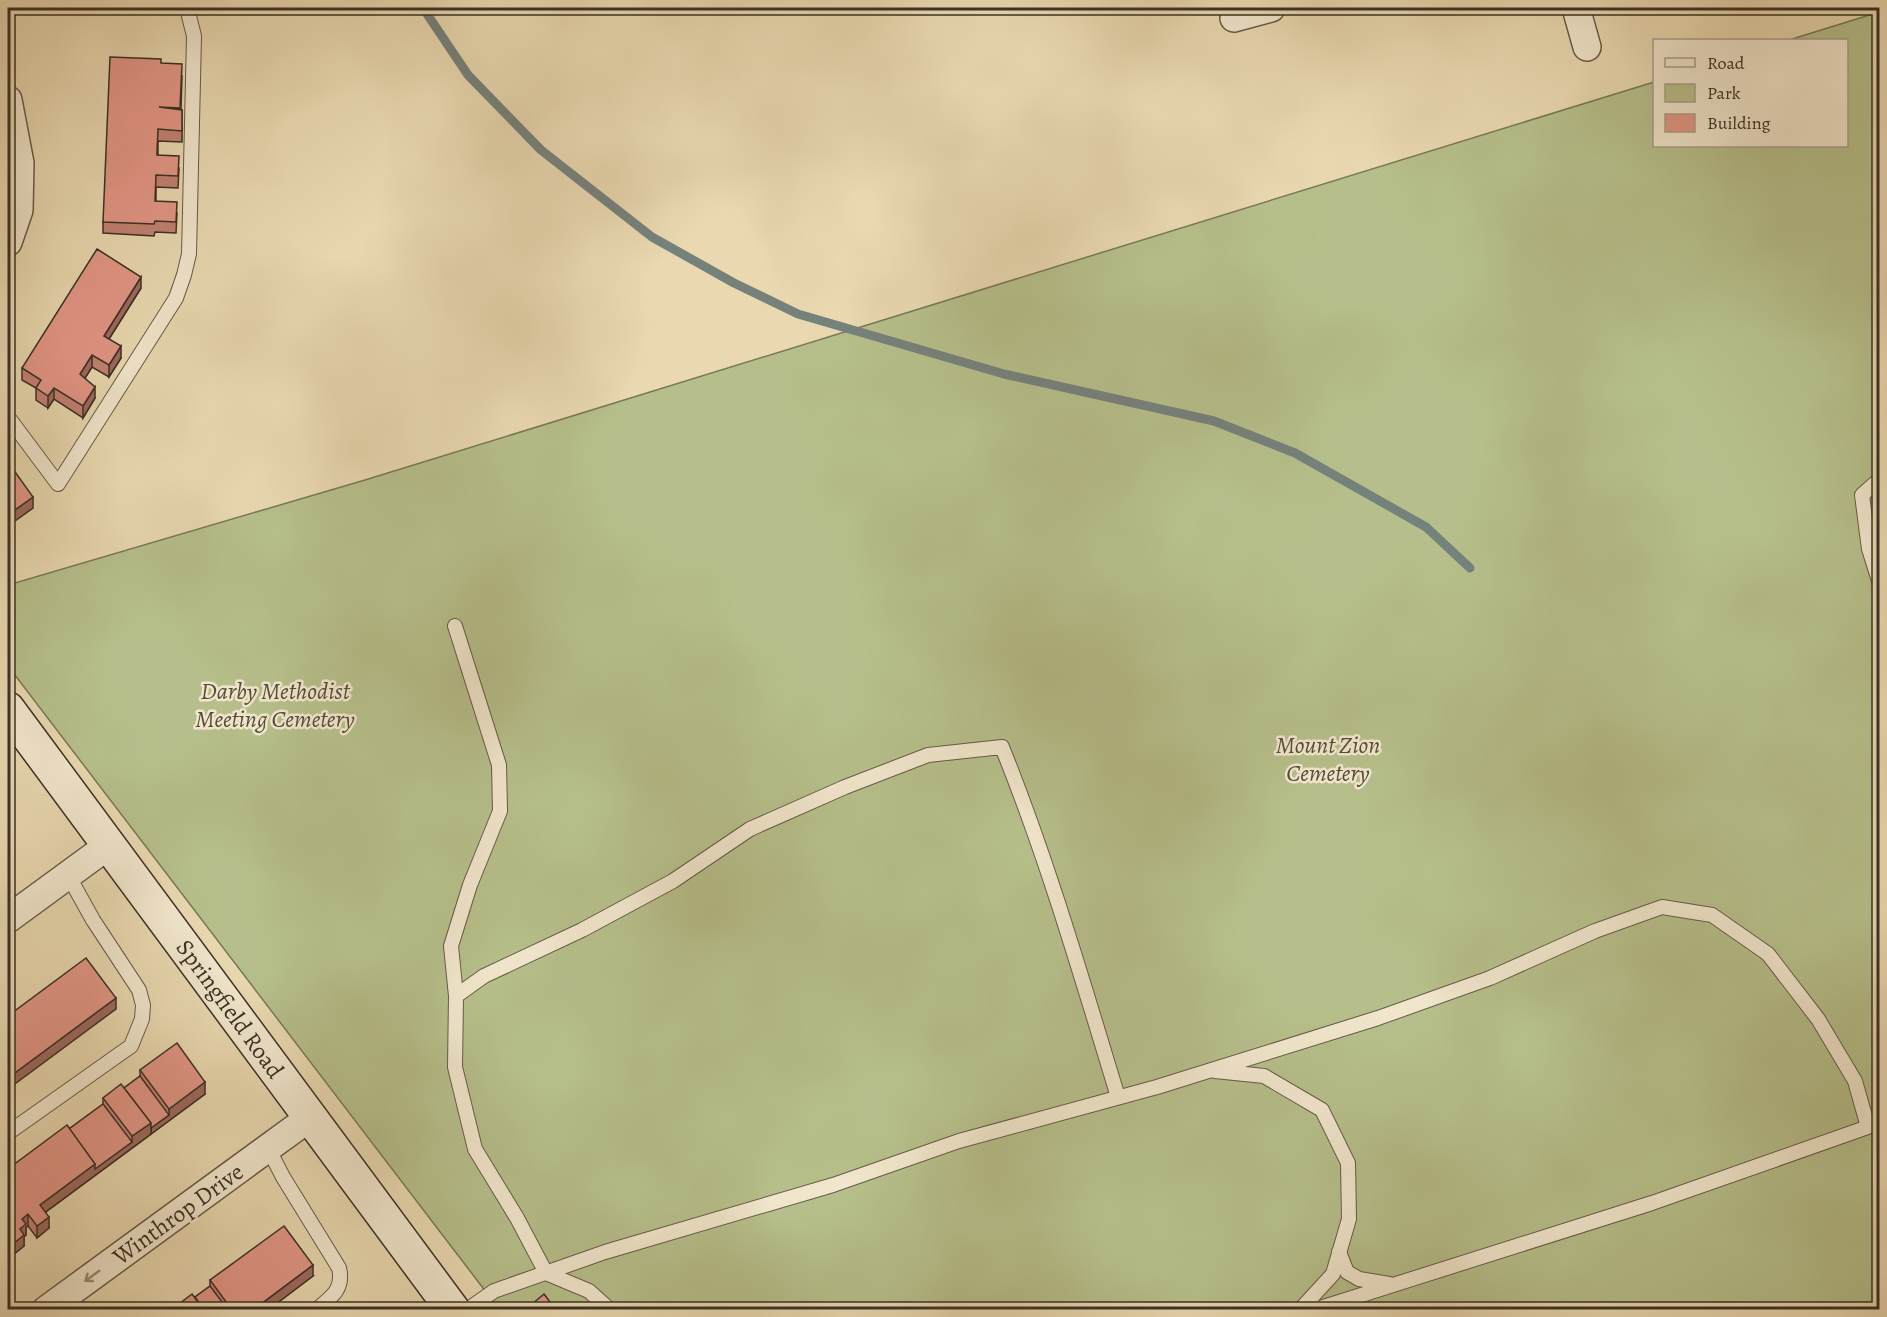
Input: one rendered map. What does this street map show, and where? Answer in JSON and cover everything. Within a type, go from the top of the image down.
[{"type":"main road","name":"Springfield Road","points":[[8,709],[453,1310]]},
{"type":"street","points":[[1234,18],[1271,8]]},
{"type":"street","points":[[1576,8],[1587,47]]},
{"type":"street","points":[[8,100],[20,163],[19,210],[8,242]]},
{"type":"street","points":[[8,919],[109,845]]},
{"type":"street","name":"Winthrop Drive","points":[[46,1310],[309,1118]]},
{"type":"lane","points":[[8,417],[58,484],[176,297],[189,254],[194,36],[187,8]]},
{"type":"lane","points":[[1880,479],[1862,495],[1869,549],[1880,584]]},
{"type":"lane","points":[[454,626],[499,765],[500,811],[470,885],[451,946],[456,996],[455,1067],[475,1149],[517,1218],[546,1273],[589,1291],[610,1310]]},
{"type":"lane","points":[[456,996],[484,976],[582,930],[673,881],[750,829],[845,787],[928,755],[1002,747],[1033,823],[1118,1096]]},
{"type":"lane","points":[[8,1133],[131,1046],[142,1019],[143,1005],[139,990],[93,920],[68,875]]},
{"type":"lane","points":[[467,1310],[494,1291],[604,1252],[833,1185],[959,1141],[1210,1070],[1378,1018],[1480,982],[1595,931],[1662,907],[1712,915],[1768,954],[1818,1018],[1855,1081],[1874,1124],[1629,1211],[1314,1310]]},
{"type":"lane","points":[[1210,1070],[1264,1076],[1322,1110],[1348,1163],[1348,1219],[1333,1274],[1300,1310]]},
{"type":"lane","points":[[268,1148],[283,1177],[339,1268],[342,1280],[340,1288],[316,1310]]},
{"type":"lane","points":[[1339,1252],[1347,1272],[1359,1279],[1392,1284]]},
{"type":"green space","name":"Mount Zion Cemetery","points":[[1879,12],[1879,1309],[499,1309],[8,666],[8,585],[365,480],[1653,82],[1653,147],[1848,147],[1848,39],[1792,39]]},
{"type":"building","points":[[110,57],[161,59],[161,63],[182,64],[180,108],[159,107],[182,110],[182,131],[158,129],[157,152],[157,155],[179,156],[178,176],[156,175],[155,201],[177,202],[176,222],[155,221],[154,224],[103,222]]},
{"type":"building","points":[[97,249],[141,277],[104,336],[121,346],[109,365],[92,355],[80,374],[95,387],[83,406],[54,388],[48,396],[36,388],[41,380],[22,368]]},
{"type":"building","points":[[8,462],[33,497],[8,515]]},
{"type":"building","points":[[8,788],[13,795],[8,799]]},
{"type":"building","points":[[86,958],[116,998],[8,1078],[8,1016]]},
{"type":"building","points":[[177,1043],[205,1082],[169,1109],[140,1070]]},
{"type":"building","points":[[140,1076],[169,1115],[151,1128],[151,1123],[124,1088]]},
{"type":"building","points":[[121,1084],[151,1123],[132,1136],[103,1098]]},
{"type":"building","points":[[103,1104],[132,1142],[95,1169],[95,1164],[69,1129]]},
{"type":"building","points":[[67,1125],[95,1164],[40,1205],[49,1217],[37,1226],[28,1214],[22,1219],[26,1224],[20,1229],[24,1235],[13,1244],[8,1237],[8,1169]]},
{"type":"building","points":[[284,1226],[313,1265],[253,1310],[232,1310],[210,1280]]},
{"type":"building","points":[[210,1286],[228,1310],[204,1310],[195,1297]]},
{"type":"building","points":[[192,1294],[204,1310],[171,1310]]},
{"type":"building","points":[[544,1294],[556,1310],[525,1310]]},
{"type":"waterway","points":[[423,8],[468,75],[541,150],[652,237],[734,283],[798,314],[1004,374],[1214,421],[1295,453],[1426,527],[1470,568]]},
{"type":"park label","name":"Darby Methodist Meeting Cemetery","points":[[275,705]]}]
